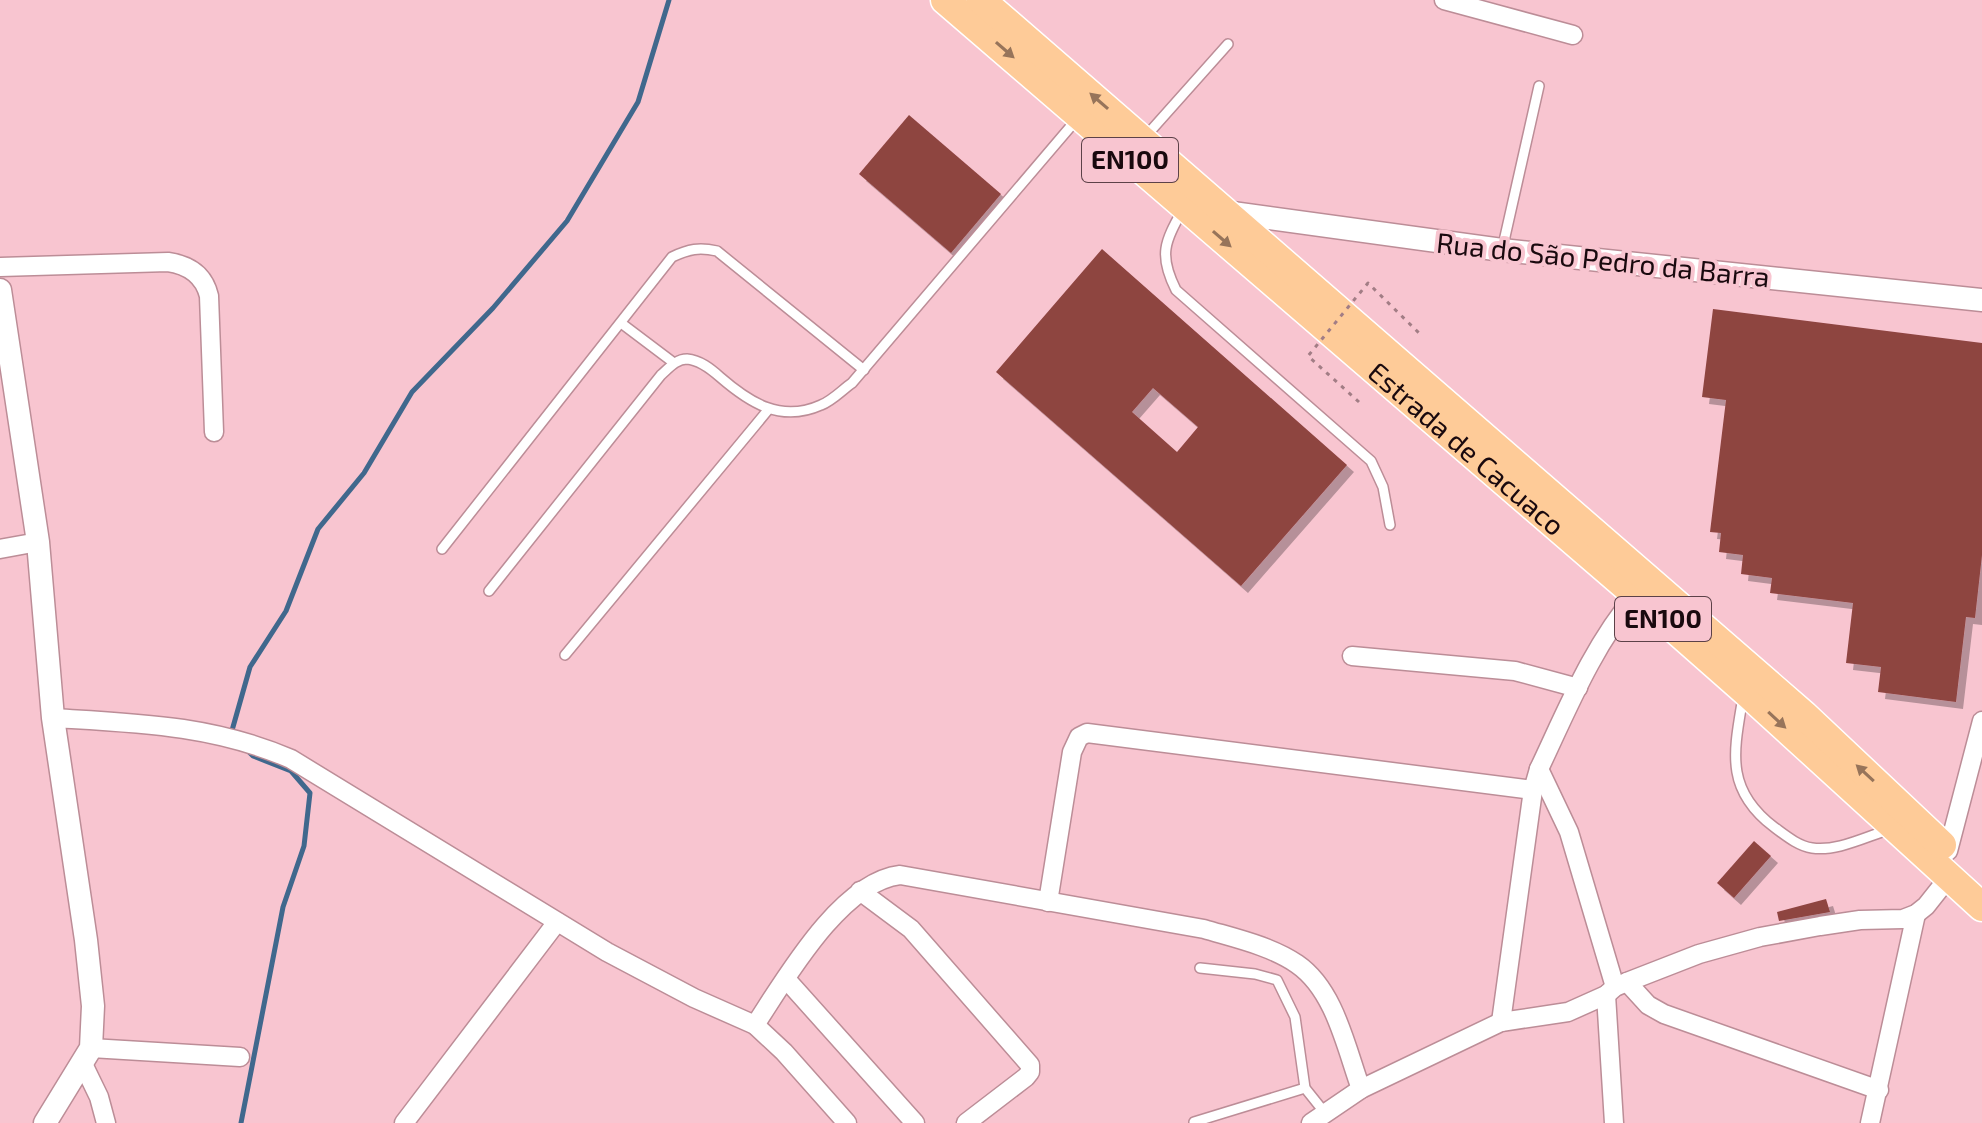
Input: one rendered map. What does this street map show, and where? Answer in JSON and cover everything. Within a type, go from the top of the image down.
[{"type":"main road","name":"Estrada de Cacuaco","points":[[945,0],[1636,595],[1894,827],[1982,886]]},
{"type":"main road","name":"Estrada de Cacuaco","points":[[981,0],[1804,715],[1949,864],[1982,907]]},
{"type":"street","points":[[1444,0],[1573,35]]},
{"type":"street","name":"Rua do São Pedro da Barra","points":[[1225,212],[1502,250],[1982,300]]},
{"type":"street","points":[[0,267],[168,262],[192,269],[206,286],[209,296],[214,432]]},
{"type":"street","points":[[0,290],[38,542],[53,718],[89,962],[93,1006],[87,1056],[106,1123]]},
{"type":"street","points":[[0,549],[38,542]]},
{"type":"street","points":[[1501,1022],[1533,790],[1539,769],[1578,688],[1617,618],[1636,595]]},
{"type":"street","points":[[1352,656],[1515,671],[1578,688]]},
{"type":"street","points":[[53,718],[163,725],[225,735],[263,747],[311,770],[406,832],[607,952],[694,998],[755,1025],[784,1052],[847,1123]]},
{"type":"street","points":[[1318,1118],[1361,1089],[1501,1022],[1556,1015],[1699,954],[1760,937],[1875,919],[1903,919],[1916,914],[1926,906],[1949,864],[1982,721]]},
{"type":"street","points":[[1048,902],[1072,752],[1079,737],[1087,733],[1533,790]]},
{"type":"street","points":[[1539,769],[1569,832],[1616,988],[1614,1123]]},
{"type":"street","points":[[755,1025],[824,928],[860,891],[881,879],[900,875],[1204,929],[1242,940],[1295,962],[1314,978],[1324,995],[1361,1089]]},
{"type":"street","points":[[860,891],[911,929],[1030,1065],[1026,1077],[966,1123]]},
{"type":"street","points":[[1870,1123],[1916,914]]},
{"type":"street","points":[[404,1123],[557,922]]},
{"type":"street","points":[[786,979],[915,1123]]},
{"type":"street","points":[[1616,988],[1664,1014],[1879,1090]]},
{"type":"street","points":[[87,1056],[240,1057]]},
{"type":"street","points":[[45,1123],[87,1056]]},
{"type":"lane","points":[[1143,139],[1228,44]]},
{"type":"lane","points":[[1502,250],[1539,86]]},
{"type":"lane","points":[[489,591],[674,363],[688,359],[706,365],[734,390],[768,410],[783,412],[824,405],[864,370],[1080,116]]},
{"type":"lane","points":[[1185,206],[1166,240],[1166,262],[1176,290],[1371,461],[1383,487],[1390,525]]},
{"type":"lane","points":[[442,549],[672,257],[689,249],[717,251],[864,370]]},
{"type":"lane","points":[[621,323],[674,363]]},
{"type":"lane","points":[[565,655],[768,410]]},
{"type":"lane","points":[[1744,690],[1734,752],[1737,769],[1745,796],[1769,823],[1787,837],[1812,848],[1832,847],[1894,827]]},
{"type":"lane","points":[[1200,968],[1255,974],[1277,980],[1295,1017],[1305,1088],[1318,1118]]},
{"type":"lane","points":[[1194,1122],[1305,1088]]},
{"type":"path","points":[[1359,402],[1308,356],[1368,283],[1419,333]]},
{"type":"building","points":[[909,115],[1001,194],[951,253],[859,174]]},
{"type":"building","points":[[1102,249],[1347,465],[1241,586],[996,372]],"holes":[[[1153,388],[1198,427],[1177,452],[1132,412]]]},
{"type":"building","points":[[1713,309],[1982,343],[1982,555],[1975,618],[1966,617],[1956,702],[1878,692],[1881,667],[1846,663],[1853,603],[1770,593],[1772,578],[1741,574],[1743,555],[1719,552],[1721,533],[1710,532],[1726,400],[1702,397]]},
{"type":"building","points":[[1754,841],[1771,856],[1734,898],[1717,883]]},
{"type":"building","points":[[1826,899],[1830,912],[1779,921],[1777,912]]},
{"type":"waterway","points":[[231,734],[250,667],[286,611],[318,529],[364,473],[412,392],[493,308],[567,221],[638,102],[669,0]]},
{"type":"waterway","points":[[241,1123],[283,907],[304,846],[310,793],[291,771],[253,756],[247,750]]}]
